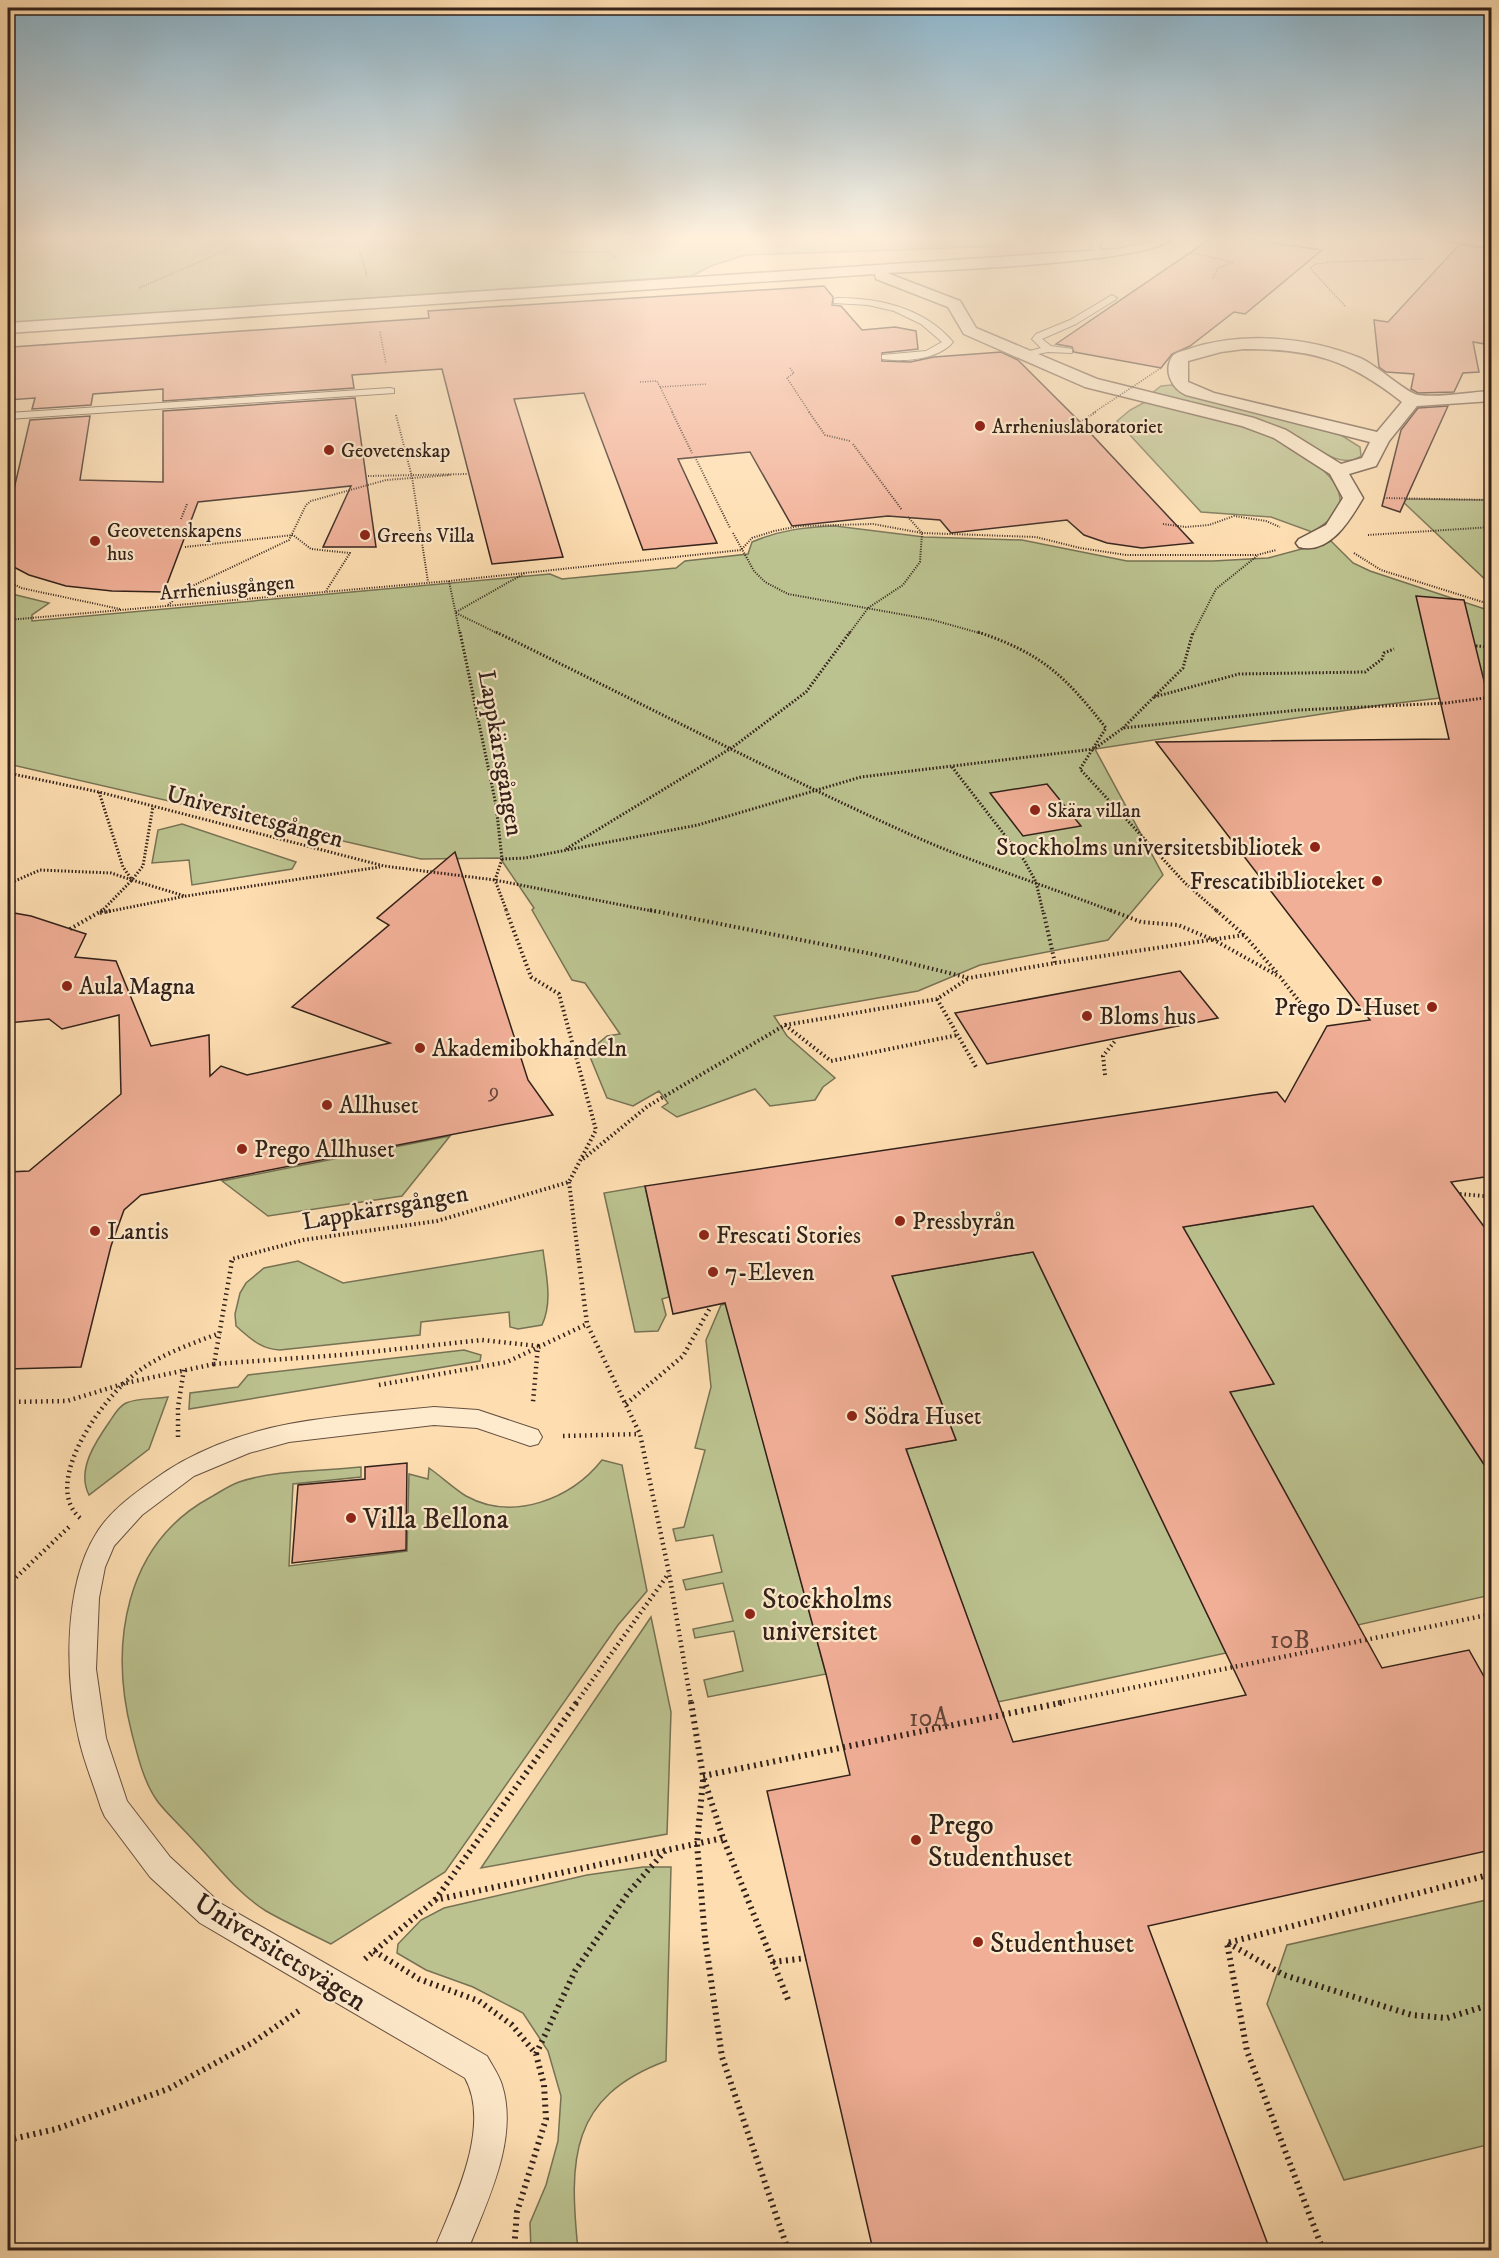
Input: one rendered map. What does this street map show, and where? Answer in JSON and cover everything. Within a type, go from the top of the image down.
[{"type":"street","points":[[986,342],[1023,354],[1090,383],[1248,422],[1280,434],[1316,454],[1338,471],[1353,498],[1337,533],[1306,543]]},
{"type":"street","points":[[1381,439],[1209,398],[1183,388],[1178,383],[1177,375],[1180,358],[1196,351],[1256,344],[1306,348],[1356,362],[1412,401],[1491,396]]},
{"type":"street","points":[[1338,471],[1369,462],[1381,439],[1412,401]]},
{"type":"lane","points":[[885,357],[928,353],[942,349],[948,342]]},
{"type":"lane","points":[[1039,342],[1048,349]]},
{"type":"lane","points":[[1023,354],[1048,349],[1069,351]]},
{"type":"lane","points":[[8,416],[390,390]]},
{"type":"lane","name":"Universitetsvägen","points":[[451,2250],[487,2145],[490,2104],[484,2075],[476,2067],[210,1913],[160,1867],[115,1808],[92,1738],[83,1669],[86,1598],[93,1567],[105,1540],[133,1508],[186,1469],[244,1445],[289,1433],[434,1416],[478,1419],[530,1437]]},
{"type":"path","points":[[382,342],[390,390],[412,477],[428,582]]},
{"type":"path","points":[[790,368],[794,373],[786,378],[825,435],[851,442],[902,510]]},
{"type":"path","points":[[1080,422],[1161,368]]},
{"type":"path","points":[[640,382],[657,381],[692,453]]},
{"type":"path","points":[[660,387],[707,384]]},
{"type":"path","points":[[695,458],[730,528]]},
{"type":"path","points":[[368,476],[467,474]]},
{"type":"path","points":[[167,606],[188,588],[286,542],[293,535],[306,505],[311,501],[377,482],[451,475]]},
{"type":"path","points":[[1353,498],[1491,500]]},
{"type":"path","points":[[180,519],[187,504]]},
{"type":"path","points":[[1163,524],[1186,527],[1209,525],[1234,516],[1266,521],[1306,543]]},
{"type":"path","points":[[563,851],[733,747],[806,692],[868,608],[903,585],[920,562],[922,533],[908,518]]},
{"type":"path","points":[[741,550],[752,538],[800,526],[873,524],[922,533],[1036,537],[1080,548],[1126,555],[1257,555],[1306,543]]},
{"type":"path","points":[[1337,533],[1491,527]]},
{"type":"path","points":[[733,533],[751,570],[767,584],[812,601],[930,619],[991,635],[1035,655],[1065,678],[1106,728],[1080,770],[1185,884],[1244,935],[1310,1015]]},
{"type":"path","points":[[1337,533],[1361,561],[1491,605]]},
{"type":"path","points":[[185,547],[293,535]]},
{"type":"path","points":[[293,535],[313,550],[350,554],[326,592]]},
{"type":"path","name":"Arrheniusgången","points":[[8,620],[326,592],[741,550]]},
{"type":"path","points":[[502,859],[563,851],[698,825],[817,788],[861,777],[1094,749],[1123,728],[1183,668],[1195,625],[1216,589],[1257,555]]},
{"type":"path","points":[[456,613],[528,571]]},
{"type":"path","name":"Lappkärrsgången","points":[[449,580],[496,805],[502,859],[495,880]]},
{"type":"path","points":[[8,581],[21,588],[112,605],[122,610]]},
{"type":"path","points":[[456,613],[907,833],[1010,876],[1036,882],[1141,922],[1178,925],[1214,940],[1280,977]]},
{"type":"path","points":[[1476,646],[1491,647]]},
{"type":"path","points":[[1154,697],[1183,687],[1239,674],[1365,672],[1382,659],[1384,653],[1394,649]]},
{"type":"path","points":[[1123,728],[1299,710],[1446,703],[1491,697]]},
{"type":"path","points":[[952,767],[1024,860],[1036,882],[1055,963]]},
{"type":"path","name":"Universitetsgången","points":[[8,774],[99,792],[384,866],[495,880],[877,955],[969,978]]},
{"type":"path","points":[[99,792],[123,867],[132,880]]},
{"type":"path","points":[[100,913],[143,866],[153,806]]},
{"type":"path","points":[[70,929],[100,913],[186,896],[384,866]]},
{"type":"path","points":[[8,884],[40,870],[111,873],[186,896]]},
{"type":"path","points":[[495,880],[531,977],[559,994],[596,1130],[568,1182],[587,1324],[640,1434],[669,1573],[704,1776],[723,1838],[789,2002]]},
{"type":"path","points":[[580,1161],[648,1106],[785,1025],[937,999],[969,978],[1244,935]]},
{"type":"path","points":[[937,999],[976,1066]]},
{"type":"path","points":[[785,1025],[831,1061],[958,1035]]},
{"type":"path","points":[[1105,1075],[1101,1067],[1102,1057],[1115,1041]]},
{"type":"path","name":"Lappkärrsgången","points":[[214,1364],[232,1259],[303,1240],[437,1221],[568,1182]]},
{"type":"path","points":[[1460,1194],[1484,1196],[1491,1206]]},
{"type":"path","points":[[626,1404],[683,1356],[711,1306]]},
{"type":"path","points":[[8,1402],[67,1401],[184,1369],[214,1364],[341,1355],[482,1340],[538,1346],[587,1324]]},
{"type":"path","points":[[105,1540],[71,1510],[67,1499],[71,1468],[96,1417],[128,1378],[158,1360],[220,1332]]},
{"type":"path","points":[[538,1346],[530,1437],[640,1434]]},
{"type":"path","points":[[178,1444],[178,1407],[184,1369]]},
{"type":"path","points":[[8,1585],[36,1561]]},
{"type":"path","points":[[435,1900],[669,1573]]},
{"type":"path","points":[[704,1776],[1491,1614]]},
{"type":"path","points":[[704,1776],[697,1844],[705,1938],[722,2057],[788,2250]]},
{"type":"path","points":[[536,2054],[574,1971],[628,1893],[665,1850]]},
{"type":"path","points":[[1227,1943],[1491,1874]]},
{"type":"path","points":[[1227,1943],[1284,1976],[1412,2015],[1447,2018],[1491,2004]]},
{"type":"path","points":[[1227,1943],[1247,2051],[1323,2250]]},
{"type":"path","points":[[773,1962],[806,1958]]},
{"type":"green space","points":[[1172,385],[1182,392],[1336,432],[1360,447],[1361,456],[1353,460],[1335,458],[1294,435],[1260,421],[1151,394],[1161,386]]},
{"type":"green space","points":[[1145,402],[1244,425],[1285,443],[1315,463],[1328,475],[1336,486],[1340,498],[1338,509],[1312,532],[1271,517],[1201,512],[1117,421],[1130,410]]},
{"type":"green space","points":[[1400,499],[1491,500],[1491,585]]},
{"type":"green space","points":[[835,526],[924,537],[1022,540],[1127,561],[1213,561],[1268,558],[1331,541],[1353,563],[1370,571],[1491,611],[1491,692],[1381,705],[1095,749],[1163,875],[1108,940],[980,965],[918,991],[774,1016],[787,1036],[835,1078],[823,1087],[815,1100],[770,1106],[755,1089],[677,1117],[662,1107],[668,1103],[659,1091],[633,1106],[607,1098],[588,1052],[607,1036],[620,1034],[585,983],[572,980],[532,910],[534,908],[500,858],[421,859],[8,764],[8,593],[49,603],[32,615],[32,621],[550,574],[562,579],[676,568],[685,561],[748,554],[752,542],[783,532]]},
{"type":"green space","points":[[182,824],[296,862],[292,869],[192,885],[189,860],[152,863],[158,830]]},
{"type":"green space","points":[[450,1136],[402,1196],[268,1216],[222,1181]]},
{"type":"green space","points":[[645,1186],[669,1297],[662,1299],[666,1315],[658,1331],[635,1332],[604,1193]]},
{"type":"green space","points":[[1313,1206],[1491,1475],[1491,1595],[1358,1625],[1230,1392],[1183,1227]]},
{"type":"green space","points":[[543,1250],[548,1297],[542,1325],[518,1329],[510,1327],[509,1312],[421,1322],[420,1335],[280,1350],[261,1345],[236,1326],[235,1314],[240,1293],[246,1283],[264,1268],[298,1261],[343,1283]]},
{"type":"green space","points":[[1033,1252],[1226,1653],[998,1702],[906,1449],[956,1440],[892,1276]]},
{"type":"green space","points":[[726,1304],[826,1674],[708,1697],[704,1680],[743,1671],[734,1631],[695,1638],[693,1629],[733,1621],[723,1583],[686,1590],[683,1580],[722,1572],[713,1535],[676,1541],[673,1529],[684,1527],[705,1450],[695,1448],[711,1387],[706,1340],[721,1305]]},
{"type":"green space","points":[[464,1350],[481,1355],[480,1361],[189,1409],[190,1393],[238,1387],[248,1375]]},
{"type":"green space","points":[[168,1397],[149,1449],[89,1495],[85,1476],[89,1456],[117,1411],[123,1404],[130,1401]]},
{"type":"green space","points":[[602,1460],[622,1465],[647,1591],[618,1625],[445,1872],[331,1944],[282,1920],[256,1904],[228,1879],[158,1802],[145,1778],[132,1734],[125,1700],[122,1666],[124,1632],[130,1600],[142,1569],[159,1541],[182,1517],[211,1497],[239,1482],[283,1473],[361,1467],[361,1477],[293,1484],[289,1566],[407,1551],[409,1474],[428,1479],[429,1468],[466,1496],[484,1504],[503,1507],[522,1506],[540,1502],[574,1486]]},
{"type":"green space","points":[[651,1617],[671,1712],[667,1834],[481,1868]]},
{"type":"green space","points":[[643,1867],[671,1867],[666,2061],[634,2076],[610,2093],[593,2113],[582,2135],[576,2160],[574,2188],[578,2250],[531,2250],[530,2223],[546,2185],[558,2141],[561,2096],[548,2051],[523,2013],[473,1987],[426,1970],[397,1953],[398,1944],[421,1920],[444,1908],[587,1875]]},
{"type":"green space","points":[[1491,1899],[1491,2144],[1344,2180],[1267,2004],[1287,1945]]},
{"type":"building","points":[[79,342],[917,342],[918,349],[882,353],[882,361],[910,362],[934,357],[1001,352],[1018,360],[1080,422],[1193,543],[1142,548],[1107,543],[1084,535],[1067,520],[951,533],[940,520],[888,516],[792,526],[750,452],[678,459],[717,543],[643,550],[584,393],[514,399],[563,557],[492,564],[442,369],[352,375],[354,388],[163,401],[163,389],[93,394],[91,405],[32,409],[35,398],[8,400],[8,364],[12,347]]},
{"type":"building","points":[[1195,342],[1172,354],[1161,368],[1074,352],[1072,347],[1056,344]]},
{"type":"building","points":[[1376,342],[1473,342],[1479,372],[1463,373],[1454,392],[1418,393],[1411,389],[1414,374],[1386,372],[1379,367]]},
{"type":"building","points":[[355,398],[376,547],[323,547],[351,486],[198,502],[164,592],[112,591],[66,586],[29,575],[8,564],[8,515],[30,420],[90,416],[80,480],[163,482],[163,411]]},
{"type":"building","points":[[1448,406],[1400,512],[1382,506],[1401,430],[1418,408]]},
{"type":"building","points":[[1416,596],[1464,600],[1491,709],[1491,1176],[1451,1182],[1491,1236],[1491,1475],[1313,1206],[1183,1227],[1274,1384],[1230,1392],[1382,1668],[1469,1650],[1491,1689],[1491,1850],[1148,1926],[1270,2250],[873,2250],[767,1791],[850,1775],[826,1674],[725,1303],[673,1314],[645,1186],[1261,1094],[1277,1092],[1285,1102],[1327,1026],[1370,1020],[1156,742],[1449,739]],"holes":[[[1033,1252],[1246,1695],[1013,1742],[906,1449],[956,1440],[892,1276]]]},
{"type":"building","name":"Skära villan","points":[[1047,784],[1081,826],[1023,836],[990,793]]},
{"type":"building","name":"Allhuset","points":[[455,852],[528,1080],[553,1115],[141,1195],[124,1210],[111,1246],[81,1367],[8,1369],[8,1172],[29,1171],[121,1094],[119,1015],[62,1029],[49,1019],[8,1023],[8,912],[31,916],[86,934],[75,957],[116,961],[151,1046],[209,1035],[210,1076],[221,1066],[247,1075],[390,1043],[292,1007],[389,925],[377,918]]},
{"type":"building","name":"Bloms hus","points":[[1180,971],[1218,1018],[987,1064],[955,1013]]},
{"type":"building","name":"Villa Bellona","points":[[407,1463],[406,1550],[292,1563],[298,1485],[365,1479],[365,1467]]},
{"type":"place","name":"Arrheniuslaboratoriet","points":[[980,426]]},
{"type":"place","name":"Geovetenskap","points":[[329,450]]},
{"type":"place","name":"Greens Villa","points":[[365,535]]},
{"type":"place","name":"Geovetenskapens hus","points":[[95,541]]},
{"type":"place","name":"Skära villan","points":[[1035,810]]},
{"type":"place","name":"Stockholms universitetsbibliotek","points":[[1315,847]]},
{"type":"place","name":"Frescatibiblioteket","points":[[1377,881]]},
{"type":"place","name":"Aula Magna","points":[[67,986]]},
{"type":"place","name":"Prego D-Huset","points":[[1432,1007]]},
{"type":"place","name":"Bloms hus","points":[[1087,1016]]},
{"type":"place","name":"Akademibokhandeln","points":[[420,1048]]},
{"type":"place","name":"Allhuset","points":[[327,1105]]},
{"type":"place","name":"Prego Allhuset","points":[[242,1149]]},
{"type":"place","name":"Pressbyrån","points":[[900,1221]]},
{"type":"place","name":"Lantis","points":[[95,1231]]},
{"type":"place","name":"Frescati Stories","points":[[704,1235]]},
{"type":"place","name":"7-Eleven","points":[[713,1272]]},
{"type":"place","name":"Södra Huset","points":[[852,1416]]},
{"type":"place","name":"Villa Bellona","points":[[351,1518]]},
{"type":"place","name":"Stockholms universitet","points":[[750,1614]]},
{"type":"place","name":"Prego Studenthuset","points":[[916,1840]]},
{"type":"place","name":"Studenthuset","points":[[978,1942]]}]
